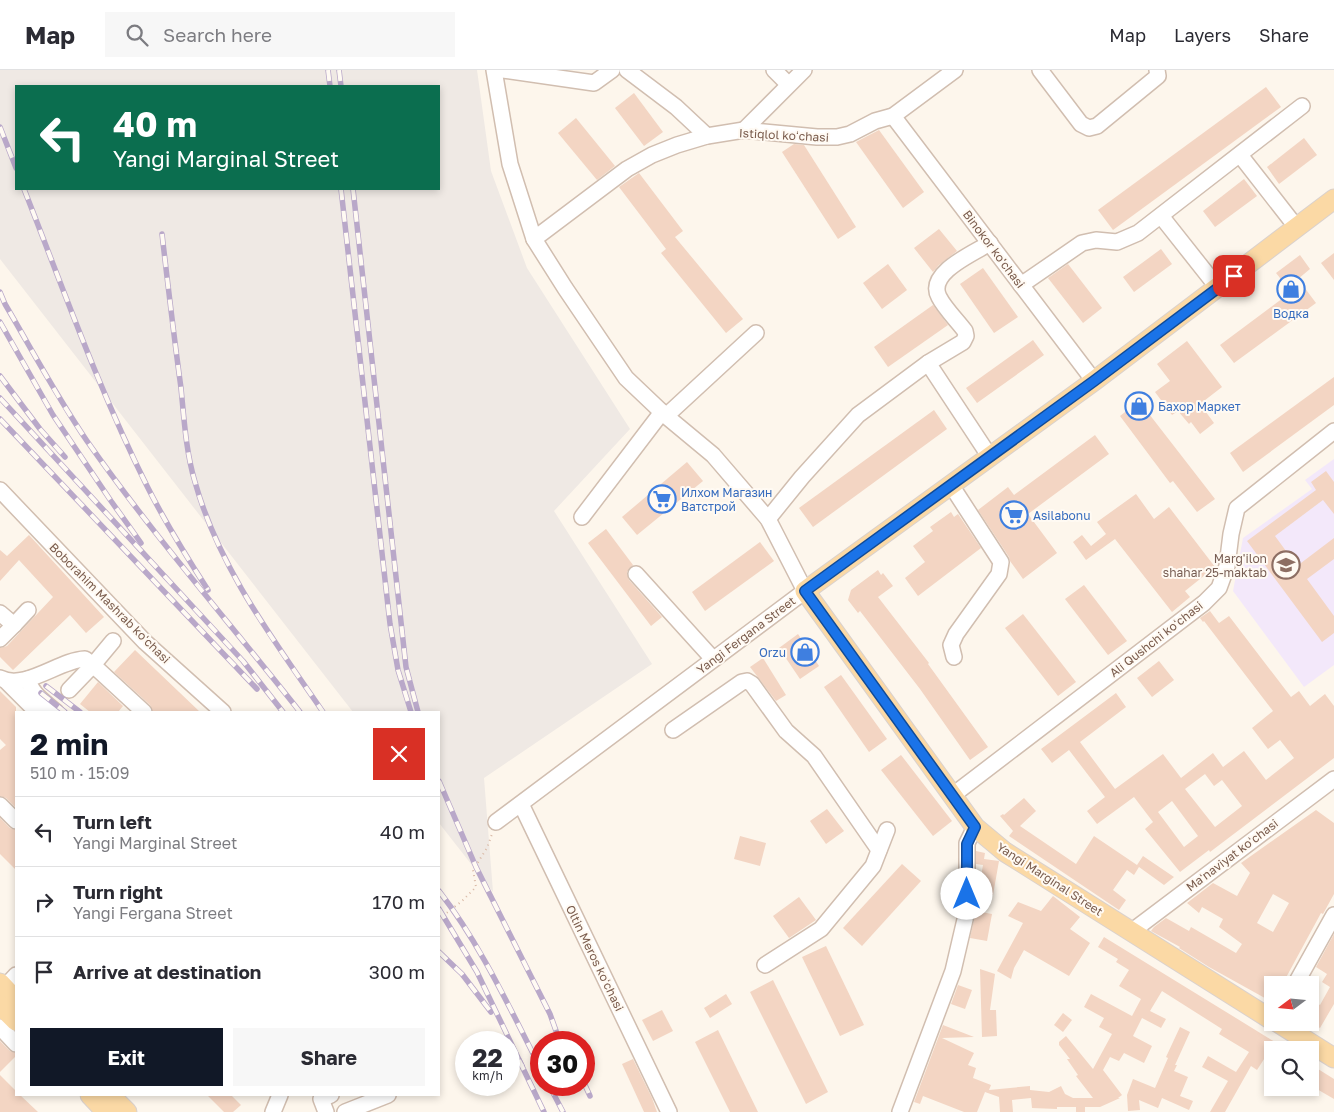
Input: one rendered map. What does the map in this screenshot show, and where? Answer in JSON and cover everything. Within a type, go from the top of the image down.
[{"type":"main road","name":"Yangi Fergana Street","points":[[805,591],[1094,381],[1334,199]]},
{"type":"main road","name":"Yangi Marginal Street","points":[[805,591],[975,827],[1005,852],[1264,1015]]},
{"type":"main road","points":[[7,990],[15,1018]]},
{"type":"main road","points":[[1291,1031],[1334,1058]]},
{"type":"main road","points":[[92,1096],[117,1108]]},
{"type":"street","points":[[494,70],[510,164],[534,240],[626,378],[664,414],[713,455],[768,518],[805,591]]},
{"type":"street","points":[[503,70],[594,83],[612,70]]},
{"type":"street","points":[[627,70],[676,107],[707,136]]},
{"type":"street","points":[[774,70],[788,84]]},
{"type":"street","points":[[744,130],[804,70]]},
{"type":"street","name":"Istiqlol koʻchasi","points":[[534,240],[627,169],[660,151],[707,136],[744,130],[817,137],[837,137],[850,134],[875,121],[893,116],[955,70]]},
{"type":"street","points":[[1040,70],[1081,124],[1089,128],[1097,126],[1158,76],[1157,70]]},
{"type":"street","points":[[1021,285],[1082,242],[1096,240],[1117,242],[1138,233],[1302,106]]},
{"type":"street","name":"Binokor ko'chasi","points":[[893,116],[1094,381]]},
{"type":"street","points":[[1240,155],[1297,228]]},
{"type":"street","points":[[1161,216],[1218,288]]},
{"type":"street","points":[[768,518],[858,415],[928,363],[963,342],[966,336],[965,331],[938,296],[938,281],[944,272],[990,243]]},
{"type":"street","points":[[582,518],[664,414],[756,333]]},
{"type":"street","points":[[928,363],[990,457]]},
{"type":"street","name":"Ali Qushchi koʻchasi","points":[[953,795],[1204,603],[1219,588],[1227,566],[1237,508],[1334,431]]},
{"type":"street","points":[[950,485],[1001,562],[999,574],[956,634],[951,645],[954,657]]},
{"type":"street","name":"Boborahim Mashrab koʻchasi","points":[[0,490],[146,642],[222,711]]},
{"type":"street","points":[[636,574],[713,660]]},
{"type":"street","name":"Yangi Fergana Street","points":[[496,822],[805,591]]},
{"type":"street","points":[[0,639],[28,610]]},
{"type":"street","points":[[0,613],[14,625]]},
{"type":"street","points":[[69,690],[113,641]]},
{"type":"street","points":[[3,680],[37,677],[75,659],[85,659],[143,711]]},
{"type":"street","points":[[28,678],[29,686],[33,692],[55,711]]},
{"type":"street","points":[[3,680],[36,711]]},
{"type":"street","points":[[673,730],[742,682],[747,681],[752,684],[786,731],[814,756],[880,850]]},
{"type":"street","name":"Maʻnaviyat koʻchasi","points":[[1131,932],[1334,779]]},
{"type":"street","name":"Oltin Meros koʻchasi","points":[[521,804],[669,1112]]},
{"type":"street","points":[[0,805],[15,820]]},
{"type":"street","points":[[900,1112],[953,971],[966,910],[967,844],[975,827]]},
{"type":"street","points":[[765,966],[821,929],[873,866],[887,830]]},
{"type":"street","points":[[1300,976],[1334,915]]},
{"type":"street","points":[[0,1027],[15,1043]]},
{"type":"street","points":[[273,1112],[280,1096]]},
{"type":"street","points":[[344,1112],[385,1096]]},
{"type":"path","points":[[440,918],[476,887],[473,870],[488,848],[496,822]]},
{"type":"shaded area","points":[[0,70],[477,70],[491,171],[527,268],[630,429],[554,511],[652,664],[484,778],[493,892],[440,824],[440,711],[352,711],[0,259]]},
{"type":"shaded area","name":"Marg'ilon shahar 25-maktab","points":[[1334,459],[1334,665],[1304,687],[1233,591],[1243,538],[1312,489],[1305,480]]},
{"type":"building","points":[[1266,87],[1281,107],[1113,230],[1098,210]]},
{"type":"building","points":[[634,93],[663,132],[644,146],[615,108]]},
{"type":"building","points":[[576,118],[615,166],[597,180],[558,133]]},
{"type":"building","points":[[879,130],[924,192],[903,208],[856,142]]},
{"type":"building","points":[[1304,138],[1317,155],[1279,184],[1267,167]]},
{"type":"building","points":[[794,144],[804,145],[856,227],[838,239],[782,152]]},
{"type":"building","points":[[639,173],[683,231],[675,237],[743,319],[726,333],[661,253],[666,249],[619,187]]},
{"type":"building","points":[[1244,179],[1257,196],[1215,227],[1203,211]]},
{"type":"building","points":[[939,229],[957,251],[933,272],[914,248]]},
{"type":"building","points":[[1161,249],[1172,264],[1134,292],[1123,277]]},
{"type":"building","points":[[1334,253],[1334,280],[1321,263]]},
{"type":"building","points":[[1300,255],[1310,269],[1298,279],[1316,303],[1234,363],[1220,345],[1287,295],[1284,291],[1288,288],[1276,273]]},
{"type":"building","points":[[888,264],[907,290],[882,309],[863,283]]},
{"type":"building","points":[[1068,264],[1102,308],[1083,323],[1048,278]]},
{"type":"building","points":[[983,268],[1018,317],[994,333],[960,284]]},
{"type":"building","points":[[933,305],[948,325],[888,367],[874,347]]},
{"type":"building","points":[[1033,340],[1044,355],[977,403],[966,388]]},
{"type":"building","points":[[1187,341],[1222,387],[1200,404],[1214,423],[1200,434],[1191,422],[1189,424],[1178,411],[1172,415],[1155,392],[1170,381],[1157,364]]},
{"type":"building","points":[[1334,377],[1334,405],[1243,472],[1230,453]]},
{"type":"building","points":[[1139,401],[1215,499],[1197,512],[1173,481],[1170,483],[1120,416]]},
{"type":"building","points":[[934,410],[947,429],[813,527],[799,508]]},
{"type":"building","points":[[1095,435],[1109,454],[1028,514],[1057,553],[1023,579],[978,510],[1008,487],[1014,495]]},
{"type":"building","name":"Илхом Магазин Ватстрой","points":[[687,462],[703,481],[637,535],[622,517]]},
{"type":"building","points":[[1326,471],[1334,482],[1334,514],[1323,500],[1275,536],[1297,566],[1334,538],[1334,559],[1307,579],[1334,616],[1334,633],[1322,642],[1247,541],[1316,490],[1311,482]]},
{"type":"building","points":[[1136,494],[1154,519],[1169,507],[1215,567],[1185,591],[1190,597],[1172,612],[1115,539],[1086,560],[1073,542],[1082,535],[1091,546],[1106,534],[1097,522]]},
{"type":"building","points":[[951,512],[954,517],[958,514],[981,548],[918,596],[905,578],[925,562],[913,546],[933,531],[930,527]]},
{"type":"building","points":[[606,529],[633,565],[627,572],[629,580],[662,617],[651,626],[588,543]]},
{"type":"building","points":[[29,535],[104,617],[86,633],[70,615],[13,670],[0,657],[0,648],[7,646],[53,597],[19,560],[0,581],[0,550],[7,556]]},
{"type":"building","points":[[760,542],[774,561],[705,611],[692,592]]},
{"type":"building","points":[[878,570],[881,575],[883,573],[893,586],[878,597],[929,663],[988,747],[970,760],[920,689],[860,611],[858,613],[848,600],[851,590]]},
{"type":"building","points":[[1084,585],[1127,641],[1108,655],[1065,599]]},
{"type":"building","points":[[1210,611],[1219,623],[1229,616],[1291,697],[1299,691],[1310,706],[1325,694],[1334,706],[1334,758],[1210,852],[1209,850],[1180,872],[1145,829],[1153,822],[1134,797],[1097,824],[1087,811],[1105,797],[1069,750],[1052,763],[1041,749],[1116,693],[1126,707],[1080,742],[1115,789],[1163,754],[1181,778],[1213,753],[1223,767],[1244,751],[1266,780],[1294,758],[1280,740],[1268,749],[1252,728],[1273,711],[1200,618]],"holes":[[[1205,774],[1214,786],[1222,780],[1242,806],[1215,827],[1185,789]],[[1172,801],[1198,836],[1184,847],[1158,812]]]},
{"type":"building","points":[[1023,614],[1076,682],[1058,696],[1005,628]]},
{"type":"building","points":[[798,634],[819,666],[800,679],[779,648]]},
{"type":"building","points":[[135,650],[199,711],[153,711],[150,705],[114,672]]},
{"type":"building","points":[[763,658],[786,695],[776,701],[750,667]]},
{"type":"building","points":[[1159,661],[1174,680],[1152,697],[1137,678]]},
{"type":"building","points":[[841,675],[887,739],[869,752],[824,687]]},
{"type":"building","points":[[98,682],[123,706],[119,711],[89,711],[80,704]]},
{"type":"building","points":[[0,691],[16,707],[15,807],[6,798],[0,796],[0,750],[6,745],[0,739]]},
{"type":"building","points":[[901,755],[952,821],[933,836],[881,770]]},
{"type":"building","points":[[1024,798],[1036,811],[1020,826],[1076,864],[1094,836],[1137,865],[1143,856],[1174,877],[1164,885],[1139,867],[1134,875],[1127,870],[1113,890],[1126,900],[1119,910],[1009,836],[1013,831],[1000,816],[1004,815]]},
{"type":"building","points":[[827,809],[844,831],[826,844],[810,821]]},
{"type":"building","points":[[1316,810],[1334,823],[1334,894],[1323,914],[1321,913],[1287,976],[1264,976],[1264,998],[1209,967],[1180,947],[1151,931],[1166,918],[1189,931],[1191,927],[1236,953],[1242,944],[1219,927],[1223,919],[1202,907],[1199,913],[1187,903],[1213,883],[1237,896],[1250,873],[1241,863]],"holes":[[[1273,894],[1289,903],[1273,932],[1257,923]]]},
{"type":"building","points":[[0,818],[10,828],[15,830],[15,869],[0,854]]},
{"type":"building","points":[[740,836],[766,843],[760,866],[734,859]]},
{"type":"building","points":[[976,851],[985,853],[984,859],[999,861],[993,895],[978,893],[983,865],[976,864]]},
{"type":"building","points":[[902,864],[921,881],[862,946],[843,928]]},
{"type":"building","points":[[1053,896],[1080,917],[1070,929],[1090,943],[1069,976],[1024,950],[1014,968],[1011,979],[997,971],[1023,923],[1008,916],[1018,902],[1041,911]]},
{"type":"building","points":[[799,897],[816,920],[789,938],[773,916]]},
{"type":"building","points":[[976,911],[992,914],[987,941],[970,938]]},
{"type":"building","points":[[1334,934],[1334,1004],[1320,1028],[1319,1004],[1330,987],[1322,982],[1327,974],[1316,967]]},
{"type":"building","points":[[1104,937],[1273,1041],[1264,1041],[1264,1059],[1257,1070],[1251,1066],[1225,1112],[1210,1112],[1228,1081],[1202,1067],[1208,1056],[1236,1072],[1249,1052],[1219,1034],[1222,1029],[1162,991],[1150,1011],[1166,1019],[1161,1028],[1142,1018],[1133,1036],[1152,1046],[1144,1063],[1124,1053],[1119,1061],[1110,1057],[1103,1070],[1122,1095],[1118,1098],[1120,1098],[1100,1107],[1085,1107],[1085,1112],[1076,1112],[1076,1107],[1057,1107],[1057,1109],[1032,1108],[1031,1098],[1012,1100],[1013,1112],[1000,1112],[999,1097],[985,1092],[977,1112],[964,1112],[923,1096],[920,1104],[914,1102],[943,1025],[974,1037],[942,1038],[974,1053],[968,1065],[976,1068],[973,1078],[991,1085],[989,1090],[1030,1086],[1030,1090],[1049,1092],[1061,1086],[1065,1094],[1073,1098],[1093,1098],[1076,1076],[1078,1075],[1067,1059],[1070,1059],[1059,1045],[1059,1042],[1066,1036],[1093,1069],[1112,1034],[1099,1027],[1104,1018],[1084,1007],[1091,994],[1132,1016],[1141,999],[1119,986],[1129,970],[1116,962],[1118,959],[1098,947]]},
{"type":"building","points":[[826,946],[864,1025],[840,1036],[802,957]]},
{"type":"building","points":[[980,969],[995,974],[990,1010],[996,1010],[997,1036],[982,1037]]},
{"type":"building","points":[[773,980],[828,1092],[806,1104],[750,992]]},
{"type":"building","points":[[958,985],[972,990],[965,1009],[951,1004]]},
{"type":"building","points":[[726,994],[732,1004],[710,1018],[704,1008]]},
{"type":"building","points":[[662,1010],[673,1031],[653,1041],[642,1020]]},
{"type":"building","points":[[1063,1013],[1072,1020],[1063,1032],[1054,1025]]},
{"type":"building","points":[[1180,1027],[1190,1032],[1174,1071],[1188,1077],[1180,1096],[1193,1101],[1189,1110],[1162,1098],[1158,1108],[1139,1100],[1140,1110],[1128,1111],[1127,1095],[1133,1079],[1155,1088],[1168,1058],[1166,1057]]},
{"type":"building","points":[[718,1030],[758,1112],[730,1112],[695,1042]]},
{"type":"building","points":[[0,1041],[10,1051],[15,1053],[15,1057],[0,1072]]},
{"type":"building","points":[[633,1059],[657,1112],[644,1112],[622,1064]]},
{"type":"building","points":[[1319,1070],[1334,1079],[1334,1099],[1319,1090]]},
{"type":"building","points":[[0,1075],[15,1090],[15,1096],[21,1096],[38,1112],[0,1112]]},
{"type":"building","points":[[208,1096],[232,1096],[241,1105],[233,1112],[224,1112]]},
{"type":"railway","points":[[328,70],[330,85]]},
{"type":"railway","points":[[339,70],[341,85]]},
{"type":"railway","points":[[0,127],[15,165]]},
{"type":"railway","points":[[24,190],[113,413],[161,513],[208,590]]},
{"type":"railway","points":[[341,190],[390,624],[398,670],[411,711]]},
{"type":"railway","points":[[353,190],[406,667],[418,711]]},
{"type":"railway","points":[[162,234],[187,447],[205,514],[218,544],[249,602],[322,711]]},
{"type":"railway","points":[[0,292],[5,304],[65,408],[87,441],[165,544],[299,711]]},
{"type":"railway","points":[[0,322],[53,415],[141,543]]},
{"type":"railway","points":[[0,376],[40,429],[65,457]]},
{"type":"railway","points":[[0,398],[243,661],[282,711]]},
{"type":"railway","points":[[0,419],[257,689]]},
{"type":"railway","points":[[46,686],[79,711]]},
{"type":"railway","points":[[41,693],[64,711]]},
{"type":"railway","points":[[440,783],[476,867],[550,1014],[556,1031]]},
{"type":"railway","points":[[440,892],[482,955],[530,1048]]},
{"type":"railway","points":[[440,911],[477,972],[522,1066]]},
{"type":"railway","points":[[440,953],[462,974],[491,1012]]},
{"type":"railway","points":[[520,1062],[544,1112]]},
{"type":"railway","points":[[555,1096],[563,1112]]},
{"type":"place","name":"Водка","points":[[1291,289]]},
{"type":"place","name":"Бахор Маркет","points":[[1139,406]]},
{"type":"place","name":"Илхом Магазин Ватстрой","points":[[662,499]]},
{"type":"place","name":"Asilabonu","points":[[1014,515]]},
{"type":"place","name":"Marg'ilon shahar 25-maktab","points":[[1286,565]]},
{"type":"place","name":"Orzu","points":[[805,652]]},
{"type":"route","points":[[967,894],[967,844],[975,827],[805,591],[1094,381],[1234,276]]}]
